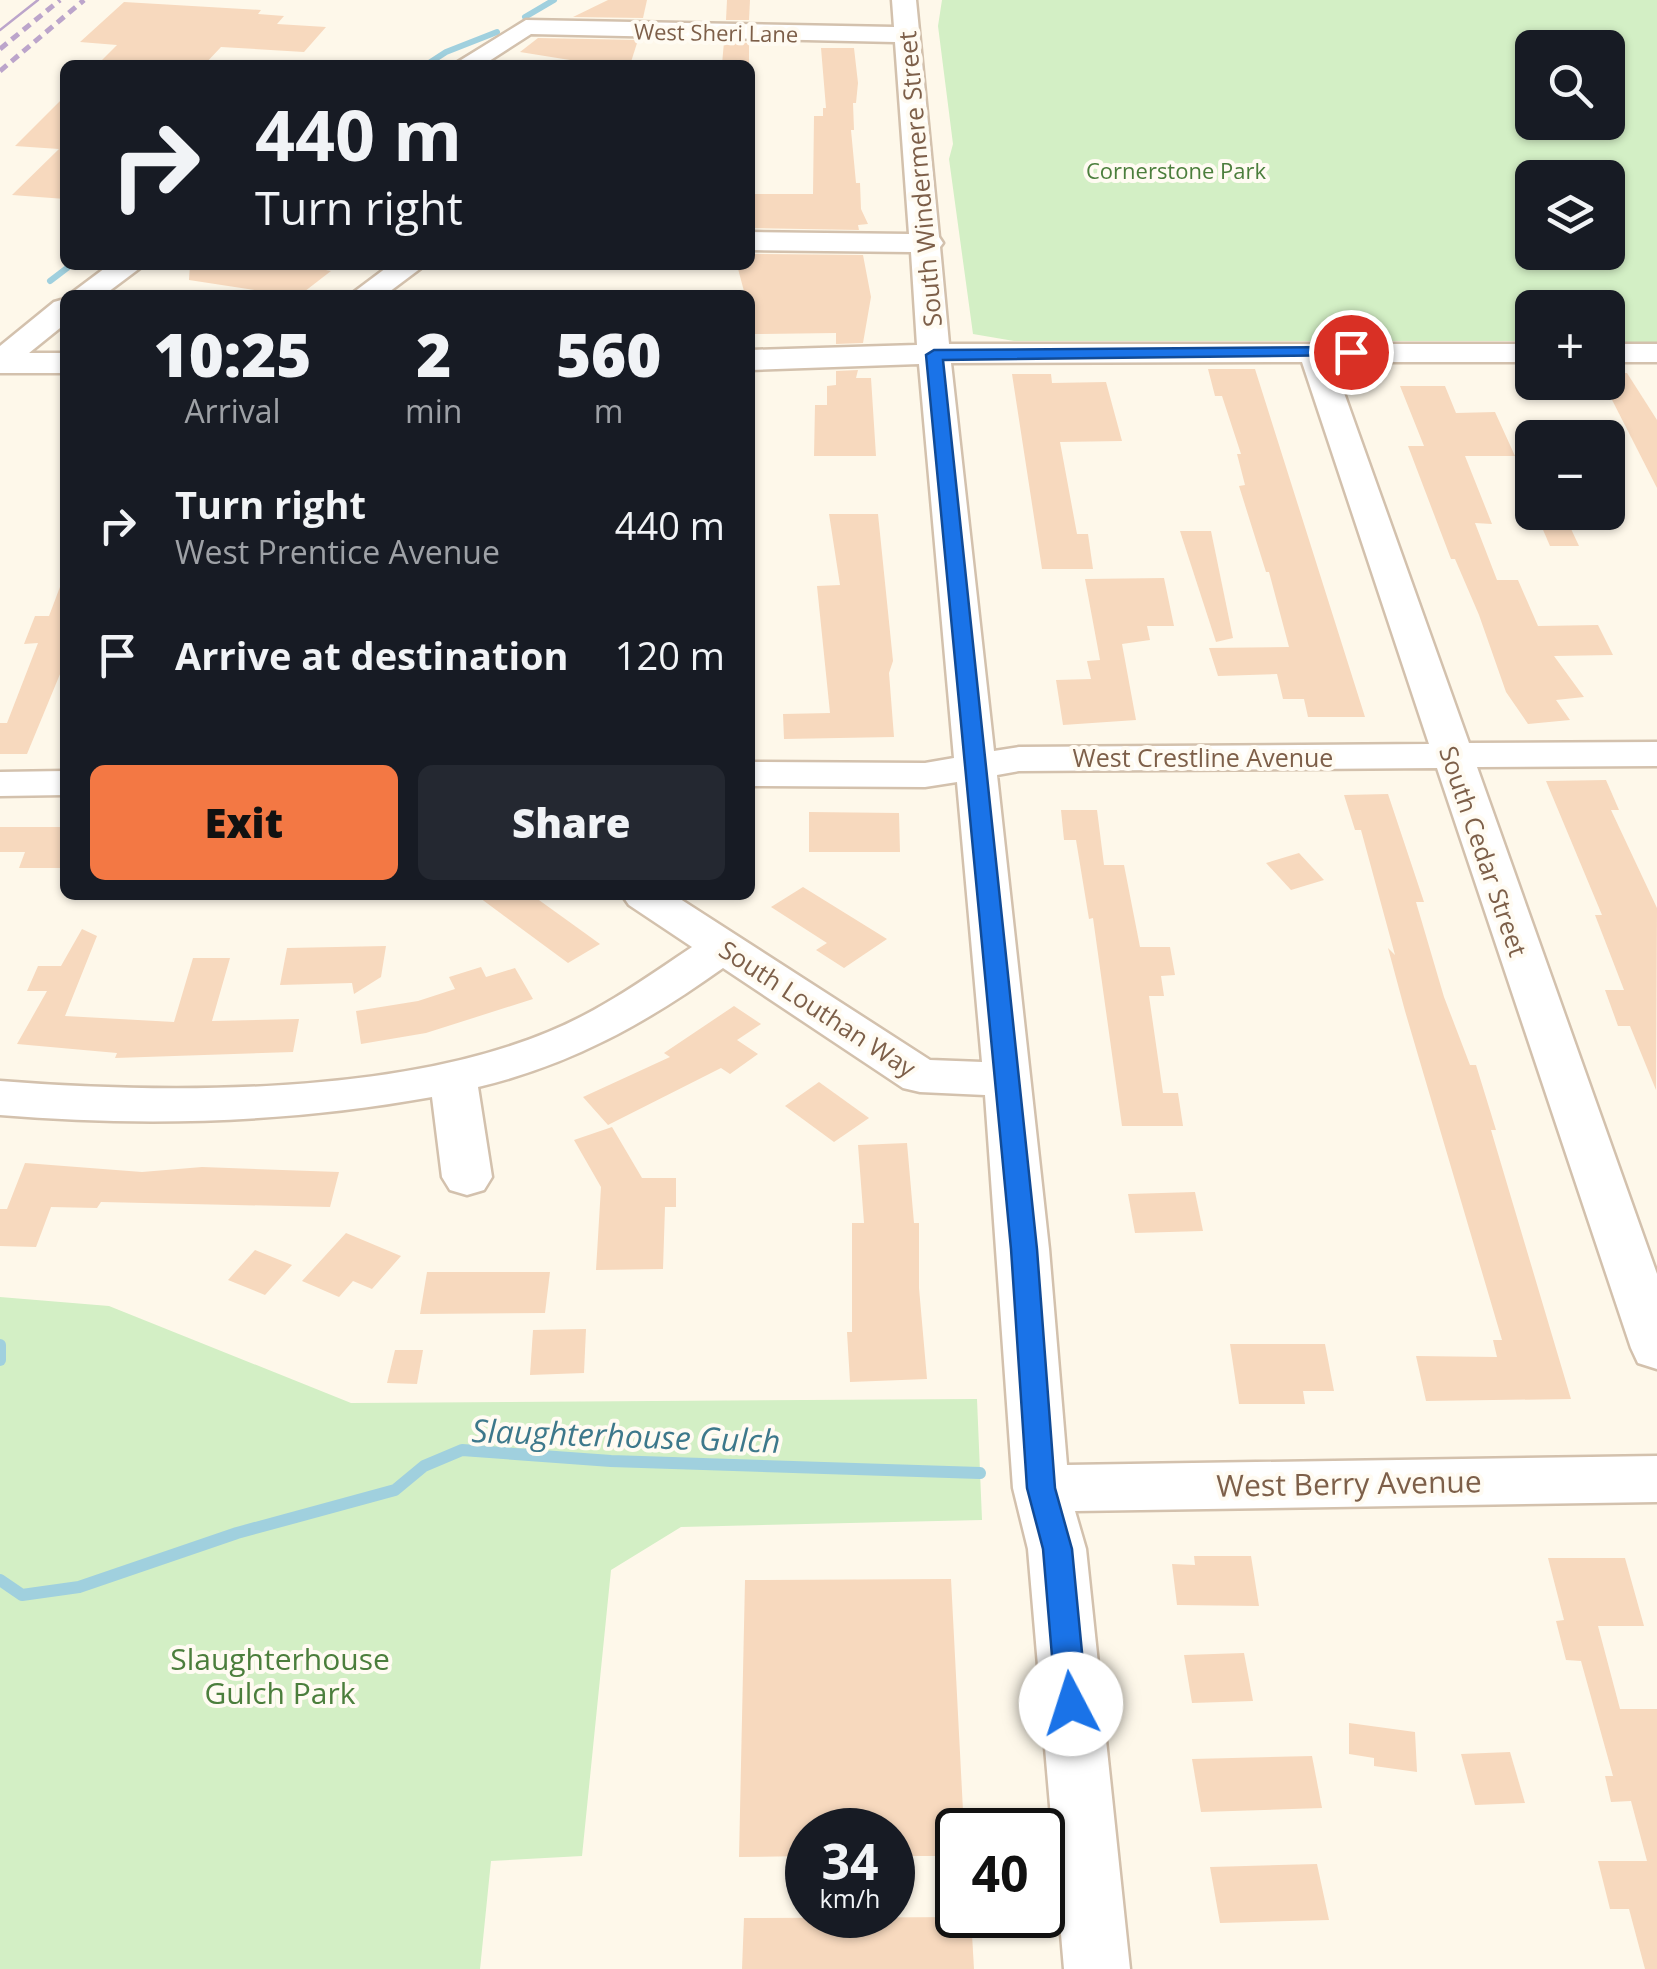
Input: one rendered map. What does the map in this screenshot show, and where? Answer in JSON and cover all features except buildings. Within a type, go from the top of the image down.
[{"type":"street","name":"South Windermere Street","points":[[904,0],[928,243],[934,355],[1024,1249],[1041,1488],[1057,1549],[1096,1969]]},
{"type":"street","name":"West Sheri Lane","points":[[474,60],[526,27],[684,40],[906,35]]},
{"type":"street","points":[[755,241],[928,243]]},
{"type":"street","points":[[92,290],[122,270]]},
{"type":"street","points":[[372,290],[402,270]]},
{"type":"street","points":[[0,362],[60,312]]},
{"type":"street","name":"South Cedar Street","points":[[1314,352],[1657,1348]]},
{"type":"street","points":[[755,360],[934,355],[1515,353]]},
{"type":"street","points":[[1625,353],[1657,353]]},
{"type":"street","points":[[0,362],[60,363]]},
{"type":"street","name":"West Crestline Avenue","points":[[755,774],[925,775],[1019,759],[1657,754]]},
{"type":"street","points":[[0,784],[60,783]]},
{"type":"street","name":"South Louthan Way","points":[[652,900],[920,1076],[1005,1080]]},
{"type":"street","points":[[0,1098],[137,1108],[225,1107],[299,1101],[453,1079],[538,1054],[588,1033],[639,1005],[722,947]]},
{"type":"street","points":[[453,1079],[467,1177]]},
{"type":"street","name":"West Berry Avenue","points":[[1041,1488],[1657,1479]]},
{"type":"green space","name":"Cornerstone Park","points":[[942,0],[1657,0],[1657,342],[1625,342],[1625,290],[1515,290],[1515,341],[1014,341],[973,334],[949,159],[953,144],[938,26]]},
{"type":"green space","name":"Slaughterhouse Gulch Park","points":[[0,1297],[109,1306],[351,1403],[977,1399],[982,1520],[681,1527],[611,1570],[582,1856],[491,1861],[480,1969],[0,1969]]},
{"type":"waterway","points":[[525,17],[554,0]]},
{"type":"waterway","points":[[434,60],[497,32]]},
{"type":"waterway","points":[[50,281],[64,270]]},
{"type":"waterway","name":"Slaughterhouse Gulch","points":[[0,1345],[0,1360]]},
{"type":"waterway","name":"Slaughterhouse Gulch","points":[[0,1580],[22,1595],[79,1587],[237,1533],[395,1490],[424,1466],[462,1450],[611,1461],[980,1473]]},
{"type":"tram line","points":[[0,30],[38,0]]},
{"type":"railway","points":[[0,49],[60,0]]},
{"type":"railway","points":[[0,71],[84,0]]},
{"type":"route","points":[[1071,1704],[1057,1549],[1041,1488],[1024,1249],[934,355],[1351,352]]}]
